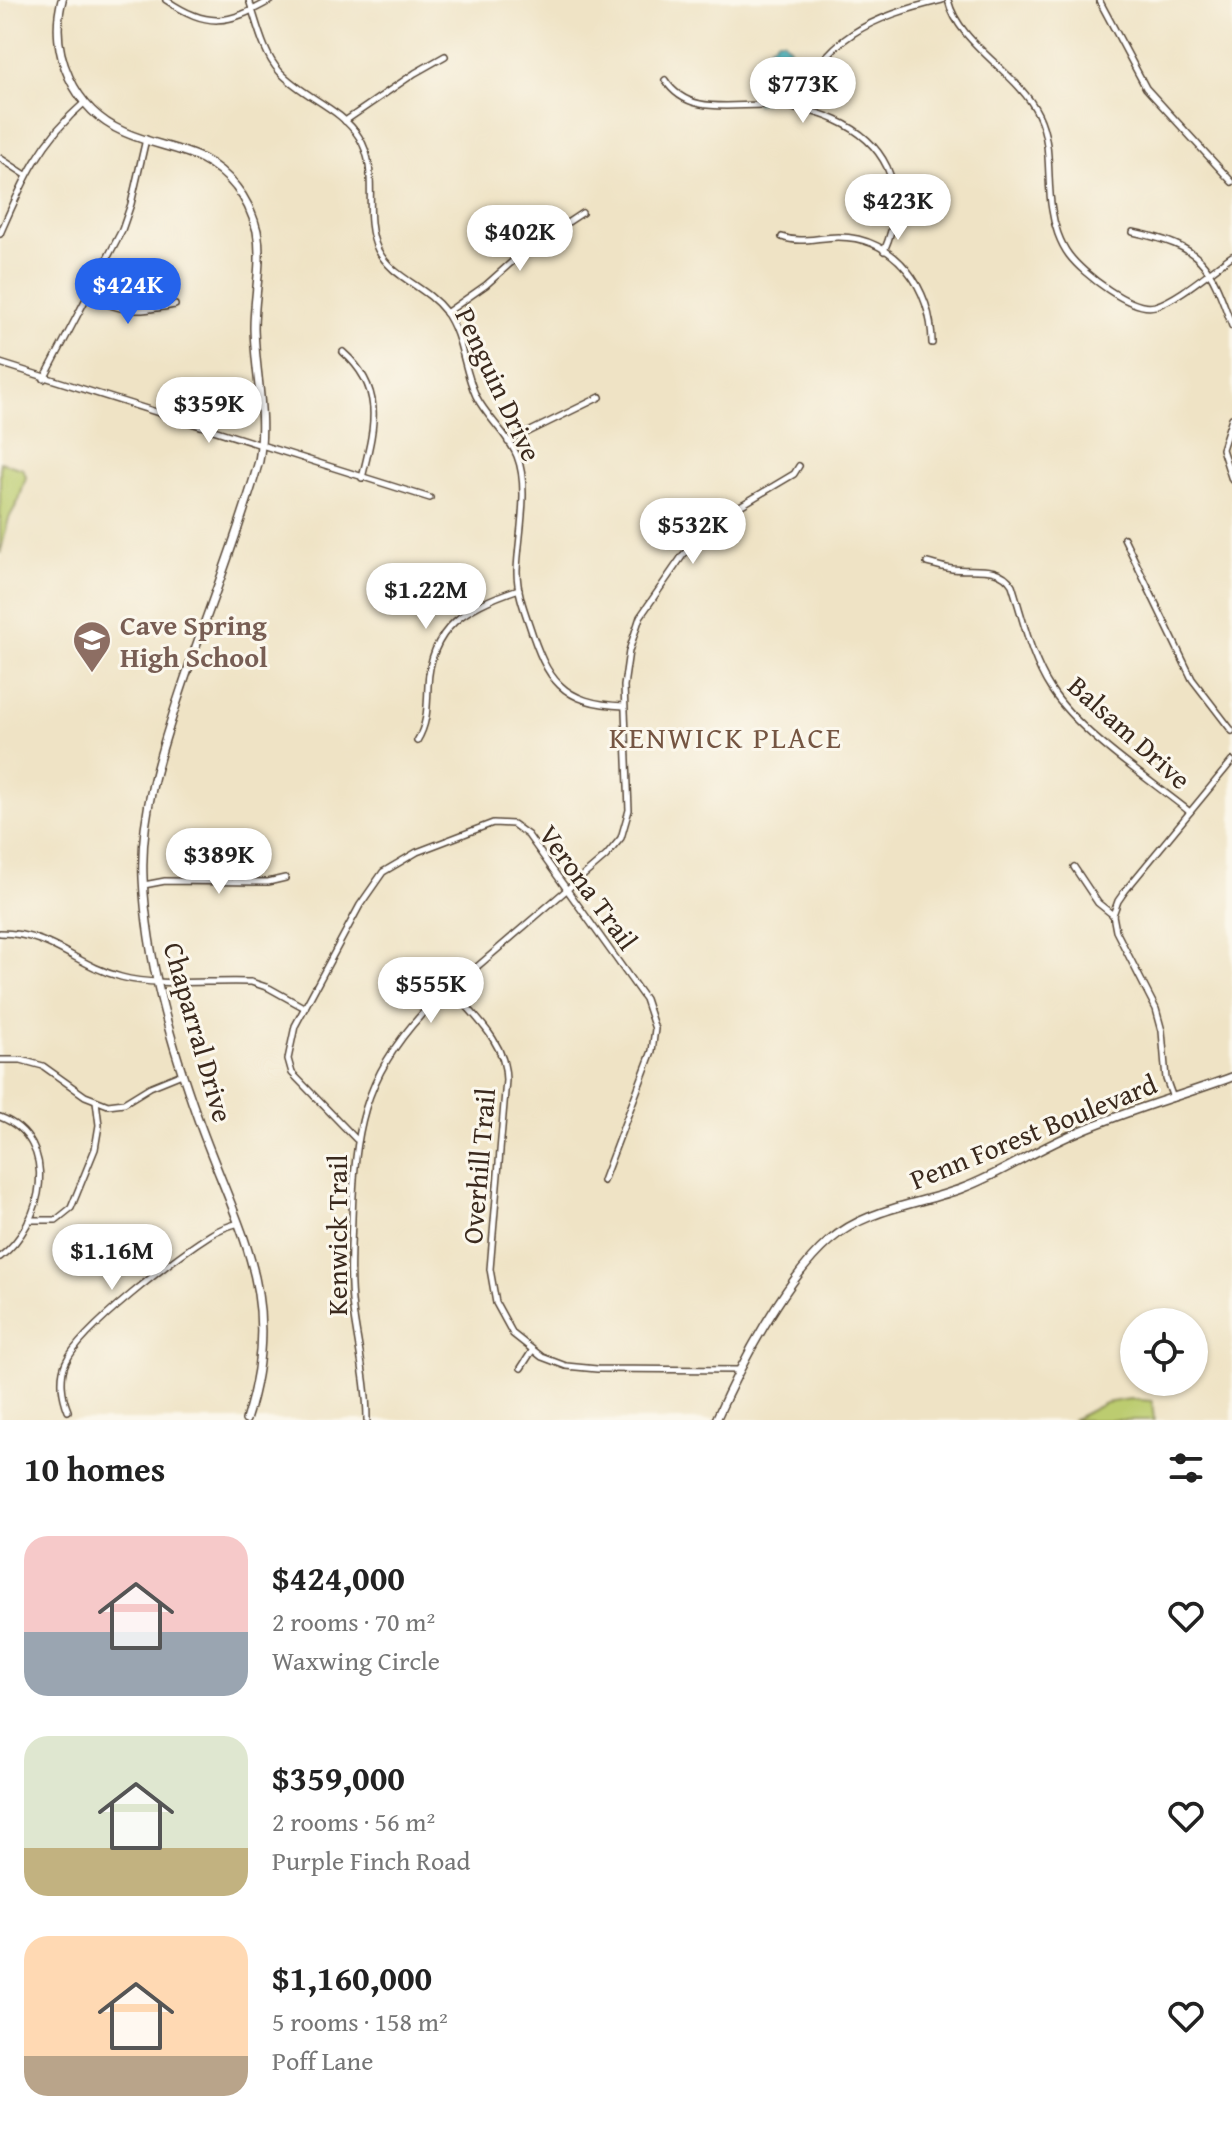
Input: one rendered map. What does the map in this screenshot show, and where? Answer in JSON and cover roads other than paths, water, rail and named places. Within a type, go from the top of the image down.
[{"type":"street","name":"Chaparral Drive","points":[[62,0],[58,19],[60,49],[68,76],[85,102],[121,131],[196,154],[219,169],[237,188],[254,220],[259,247],[254,326],[262,447],[256,473],[176,707],[151,791],[144,831],[144,885],[157,981],[183,1073],[254,1269],[263,1328],[258,1379],[246,1420]]},
{"type":"street","points":[[166,0],[190,16],[207,20],[229,18],[271,0]]},
{"type":"street","name":"Penguin Drive","points":[[249,0],[269,56],[280,72],[345,121],[359,136],[367,155],[371,178],[371,223],[378,250],[389,266],[446,313],[457,334],[476,396],[518,458],[522,477],[519,589],[540,658],[551,678],[568,693],[588,702],[624,706]]},
{"type":"street","points":[[796,109],[813,70],[841,40],[872,23],[942,0]]},
{"type":"street","points":[[948,0],[958,23],[1026,95],[1039,115],[1046,137],[1055,223],[1069,255],[1078,265],[1126,301],[1147,307],[1162,303],[1232,256]]},
{"type":"street","points":[[1099,0],[1146,88],[1232,182]]},
{"type":"street","points":[[345,121],[445,56]]},
{"type":"street","points":[[665,80],[683,99],[703,105],[765,105],[796,109],[849,126],[868,140],[892,180],[895,205],[891,233],[884,251]]},
{"type":"street","points":[[0,234],[26,175],[44,145],[85,102]]},
{"type":"street","points":[[44,379],[122,230],[146,139]]},
{"type":"street","points":[[0,158],[26,175]]},
{"type":"street","points":[[446,313],[486,285],[523,252],[582,213]]},
{"type":"street","points":[[1133,232],[1181,246],[1200,260],[1210,271],[1232,326]]},
{"type":"street","points":[[782,237],[803,241],[848,238],[884,251],[904,266],[918,283],[927,307],[932,343]]},
{"type":"street","points":[[89,296],[112,308],[129,311],[175,305]]},
{"type":"street","points":[[343,352],[365,378],[373,402],[373,432],[362,478]]},
{"type":"street","points":[[0,363],[430,498]]},
{"type":"street","points":[[508,442],[600,397]]},
{"type":"street","points":[[1232,418],[1222,449],[1232,480]]},
{"type":"street","name":"Kenwick Trail","points":[[367,1420],[365,1380],[351,1285],[357,1139],[370,1093],[386,1060],[409,1028],[613,849],[625,829],[629,799],[624,686],[629,651],[640,617],[683,555],[709,528],[794,474],[799,466]]},
{"type":"street","points":[[1124,538],[1192,679],[1232,731]]},
{"type":"street","name":"Balsam Drive","points":[[927,563],[1005,575],[1012,585],[1037,659],[1061,702],[1096,736],[1190,812]]},
{"type":"street","points":[[417,741],[426,724],[430,662],[440,637],[459,617],[519,589]]},
{"type":"street","points":[[1174,1099],[1166,1079],[1160,1019],[1115,929],[1113,915],[1125,891],[1232,761]]},
{"type":"street","name":"Verona Trail","points":[[357,1139],[296,1080],[289,1065],[291,1037],[377,878],[388,867],[480,827],[507,823],[528,835],[645,999],[655,1029],[649,1064],[603,1181]]},
{"type":"street","points":[[1074,867],[1098,903],[1113,915]]},
{"type":"street","points":[[144,885],[165,881],[268,882],[285,878]]},
{"type":"street","points":[[0,933],[24,934],[44,940],[116,976],[157,981],[251,982],[269,988],[305,1008]]},
{"type":"street","name":"Overhill Trail","points":[[451,989],[493,1038],[505,1064],[491,1282],[496,1303],[508,1328],[532,1351],[551,1362],[582,1368],[740,1370]]},
{"type":"street","points":[[0,1060],[21,1060],[43,1066],[77,1091],[108,1105],[124,1103],[150,1087],[183,1073]]},
{"type":"street","name":"Penn Forest Boulevard","points":[[716,1420],[740,1370],[803,1269],[828,1242],[851,1225],[878,1213],[962,1189],[1081,1130],[1232,1077]]},
{"type":"street","points":[[29,1220],[56,1220],[71,1208],[95,1149],[99,1125],[96,1101]]},
{"type":"street","points":[[0,1117],[21,1127],[35,1148],[39,1184],[29,1220],[14,1245],[0,1257]]},
{"type":"street","points":[[68,1411],[62,1388],[63,1369],[70,1354],[86,1336],[177,1258],[211,1234],[239,1223]]},
{"type":"street","points":[[521,1368],[532,1351]]},
{"type":"water","points":[[778,40],[783,40],[790,48],[791,56],[777,68],[765,102],[757,104],[752,97],[751,79],[759,61]]},
{"type":"place","name":"Cave Spring High School","points":[[92,674]]},
{"type":"district","name":"KENWICK PLACE","points":[[726,737]]}]
